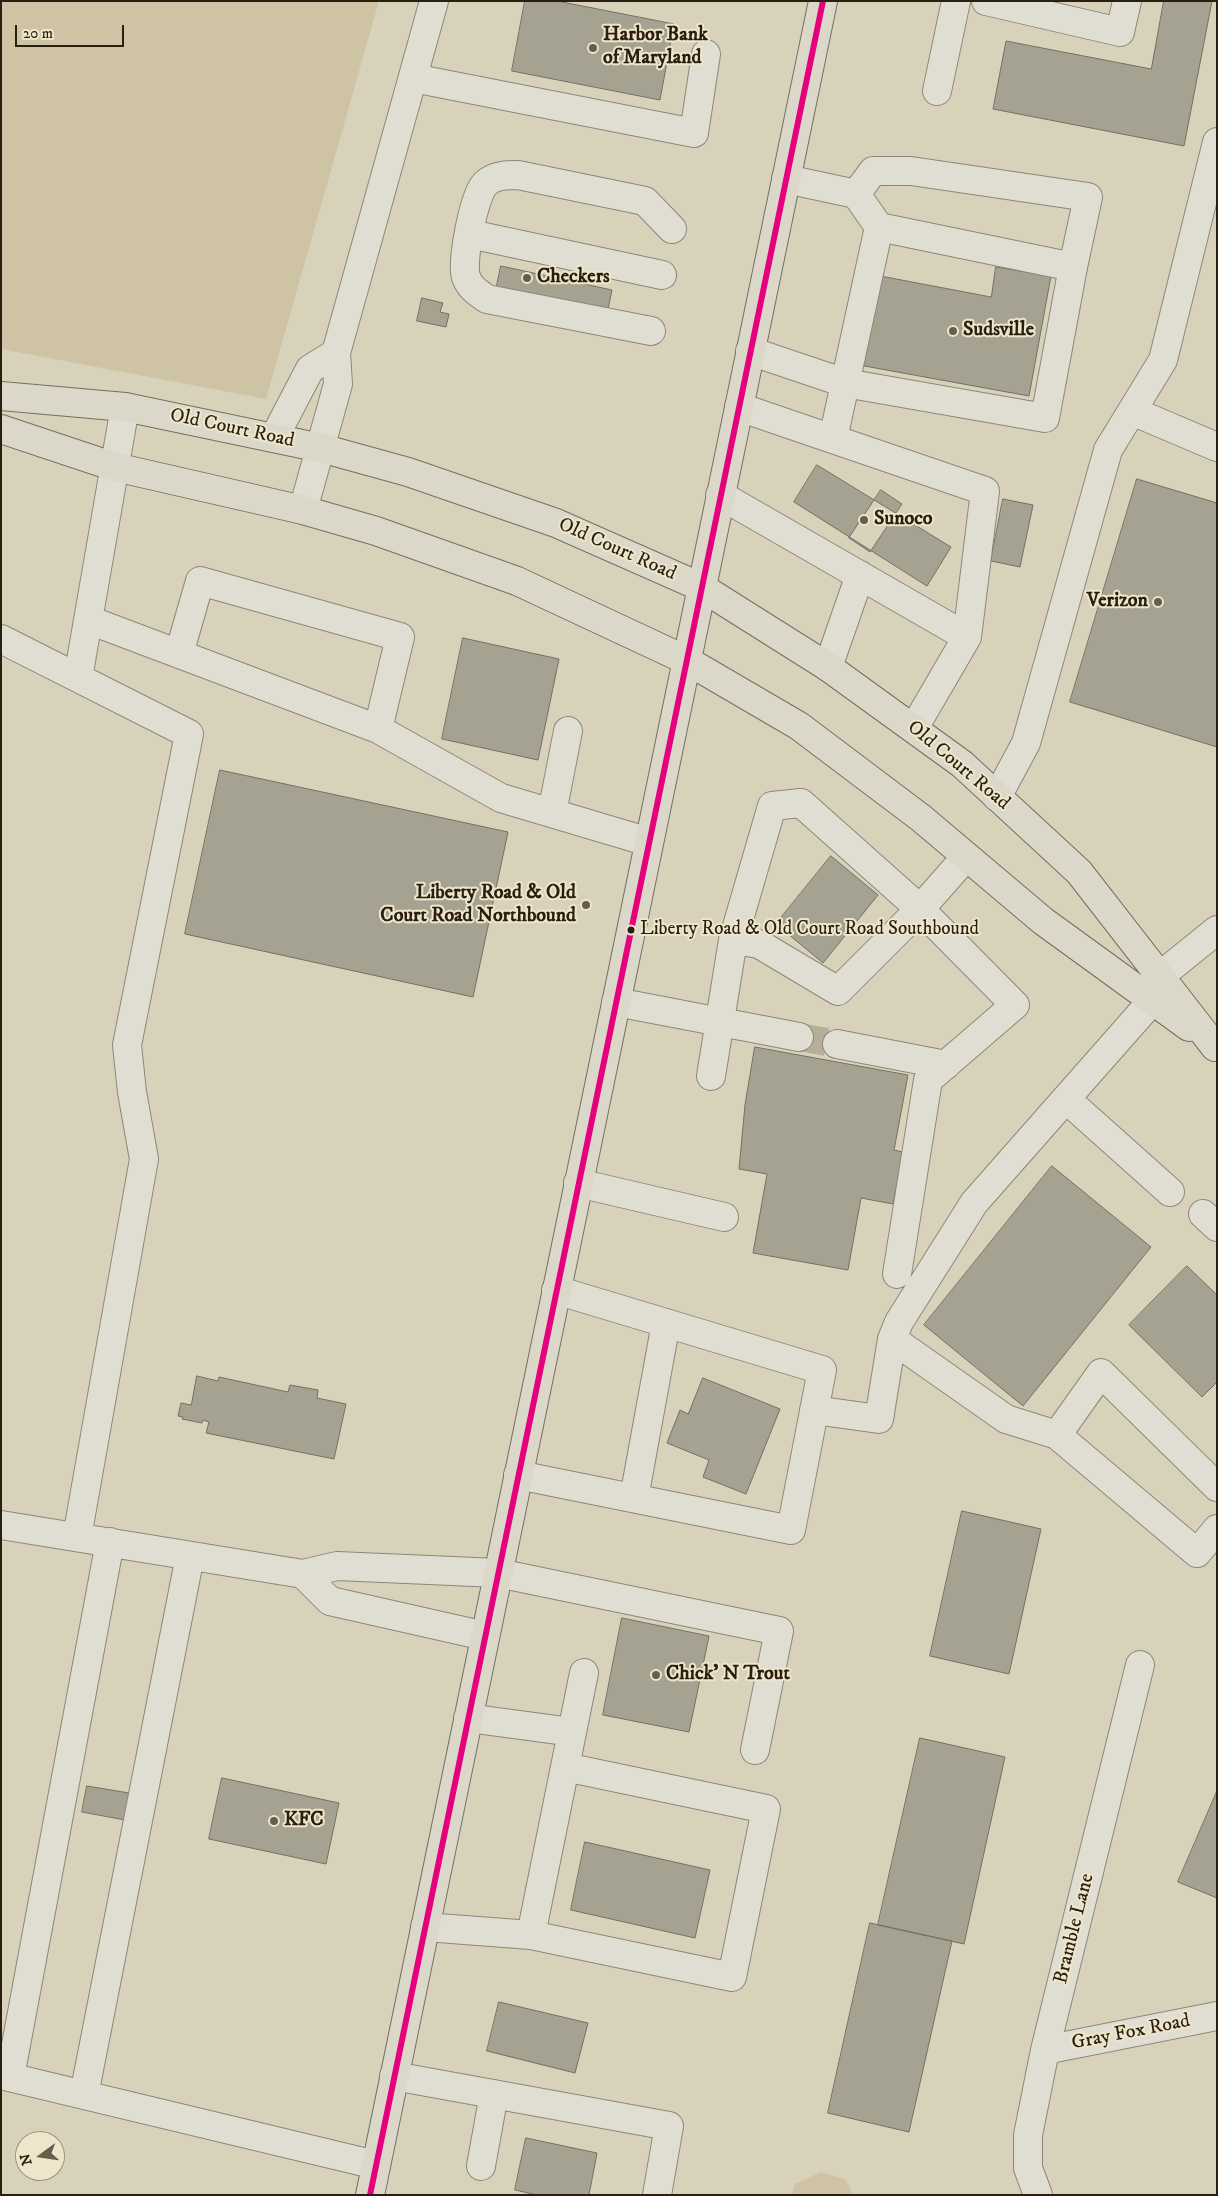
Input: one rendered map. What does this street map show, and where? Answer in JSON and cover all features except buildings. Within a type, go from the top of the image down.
[{"type":"main road","points":[[370,2195],[823,1]]},
{"type":"main road","name":"Old Court Road","points":[[1,396],[124,407],[321,448],[408,472],[556,523],[701,587],[828,667],[962,764],[1079,872],[1156,988],[1216,1048]]},
{"type":"main road","name":"Old Court Road","points":[[1,429],[115,467],[303,510],[376,531],[518,581],[686,660],[799,726],[921,818],[1043,921],[1156,988]]},
{"type":"street","points":[[303,510],[338,384],[336,353],[434,1]]},
{"type":"street","points":[[937,91],[956,1]]},
{"type":"street","points":[[986,1],[1120,32],[1126,1]]},
{"type":"street","points":[[413,78],[694,133],[706,54]]},
{"type":"street","points":[[997,797],[1026,743],[1108,450],[1163,360],[1217,142]]},
{"type":"street","points":[[750,351],[845,383],[1045,418],[1088,197],[911,171],[873,172],[856,194]]},
{"type":"street","points":[[651,331],[486,299],[471,288],[466,275],[464,258],[479,195],[485,184],[500,176],[518,175],[645,201],[672,229]]},
{"type":"street","points":[[786,179],[856,194],[879,227],[1073,267]]},
{"type":"street","points":[[833,439],[879,227]]},
{"type":"street","points":[[470,234],[662,274]]},
{"type":"street","points":[[274,438],[310,369],[336,353]]},
{"type":"street","points":[[78,678],[124,407]]},
{"type":"street","points":[[739,407],[985,491],[966,636],[914,728]]},
{"type":"street","points":[[1132,411],[1217,447]]},
{"type":"street","points":[[720,494],[966,636]]},
{"type":"street","points":[[828,667],[860,575]]},
{"type":"street","points":[[179,654],[200,581],[400,638],[378,729]]},
{"type":"street","points":[[89,620],[378,729],[501,798],[649,842]]},
{"type":"street","points":[[1,639],[188,734],[127,1045],[132,1092],[144,1159],[77,1537]]},
{"type":"street","points":[[552,813],[568,731]]},
{"type":"street","points":[[712,1076],[733,940],[772,806],[801,803],[920,909],[1015,1005],[928,1080],[897,1274]]},
{"type":"street","points":[[733,940],[759,944],[838,991],[920,909],[966,857]]},
{"type":"street","points":[[814,1410],[879,1419],[892,1339],[899,1322],[974,1203],[1066,1099],[1156,988],[1217,930]]},
{"type":"street","points":[[616,1002],[799,1037]]},
{"type":"street","points":[[838,1044],[946,1065]]},
{"type":"street","points":[[1066,1099],[1170,1192]]},
{"type":"street","points":[[578,1183],[724,1217]]},
{"type":"street","points":[[518,1474],[791,1530],[822,1370],[556,1290]]},
{"type":"street","points":[[634,1498],[666,1323]]},
{"type":"street","points":[[892,1339],[1006,1418],[1057,1435],[1197,1553],[1217,1529]]},
{"type":"street","points":[[1057,1435],[1101,1374],[1217,1486]]},
{"type":"street","points":[[1,1525],[303,1574],[337,1566],[498,1573],[778,1630],[754,1750]]},
{"type":"street","points":[[110,1542],[19,2027],[6,2076],[376,2165]]},
{"type":"street","points":[[84,2095],[190,1556]]},
{"type":"street","points":[[303,1574],[330,1601],[485,1636]]},
{"type":"street","name":"Bramble Lane","points":[[1038,2195],[1028,2168],[1028,2135],[1045,2050],[1140,1665]]},
{"type":"street","points":[[531,1935],[584,1673]]},
{"type":"street","points":[[468,1718],[572,1732]]},
{"type":"street","points":[[425,1927],[531,1935],[732,1977],[766,1809],[565,1767]]},
{"type":"street","points":[[1,2000],[19,2027]]},
{"type":"street","name":"Gray Fox Road","points":[[1045,2050],[1217,2016]]},
{"type":"street","points":[[394,2076],[670,2126],[657,2195]]},
{"type":"street","points":[[480,2166],[494,2094]]},
{"type":"shaded area","points":[[1,1],[379,1],[266,399],[1,349]]},
{"type":"shaded area","points":[[821,2172],[846,2180],[853,2195],[792,2195],[795,2184]]},
{"type":"tunnel","points":[[799,1037],[837,1044]]},
{"type":"transit line","points":[[370,2195],[823,1]]},
{"type":"place","name":"Harbor Bank of Maryland","points":[[593,48]]},
{"type":"place","name":"Checkers","points":[[527,278]]},
{"type":"place","name":"Sudsville","points":[[953,331]]},
{"type":"place","name":"Sunoco","points":[[864,520]]},
{"type":"place","name":"Verizon","points":[[1158,602]]},
{"type":"place","name":"Liberty Road & Old Court Road Northbound","points":[[586,905]]},
{"type":"place","name":"Liberty Road & Old Court Road Southbound","points":[[631,930]]},
{"type":"place","name":"Chick' N Trout","points":[[656,1675]]},
{"type":"place","name":"KFC","points":[[274,1821]]}]
